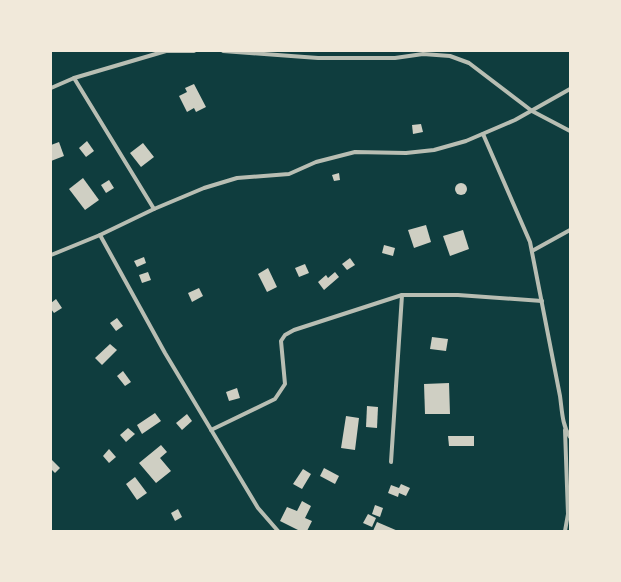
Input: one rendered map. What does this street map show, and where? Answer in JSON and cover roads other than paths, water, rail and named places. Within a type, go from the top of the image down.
[{"type":"street","points":[[51,88],[74,78],[166,51],[194,51]]},
{"type":"street","points":[[223,51],[254,52],[318,58],[395,58],[423,54],[450,56],[469,63],[532,111],[570,131]]},
{"type":"street","points":[[74,78],[154,209]]},
{"type":"street","points":[[51,255],[100,235],[154,209],[204,188],[237,178],[289,174],[316,162],[355,152],[406,153],[434,150],[466,142],[532,111],[570,89]]},
{"type":"street","points":[[483,134],[532,251],[565,430],[568,514],[565,531]]},
{"type":"street","points":[[532,251],[570,230]]},
{"type":"street","points":[[100,235],[165,353],[211,430],[258,508],[278,531]]},
{"type":"street","points":[[211,430],[275,399],[281,392],[285,384],[281,342],[285,335],[402,295],[458,295],[542,301]]},
{"type":"street","points":[[391,462],[402,295]]},
{"type":"street","points":[[565,430],[570,437]]}]
